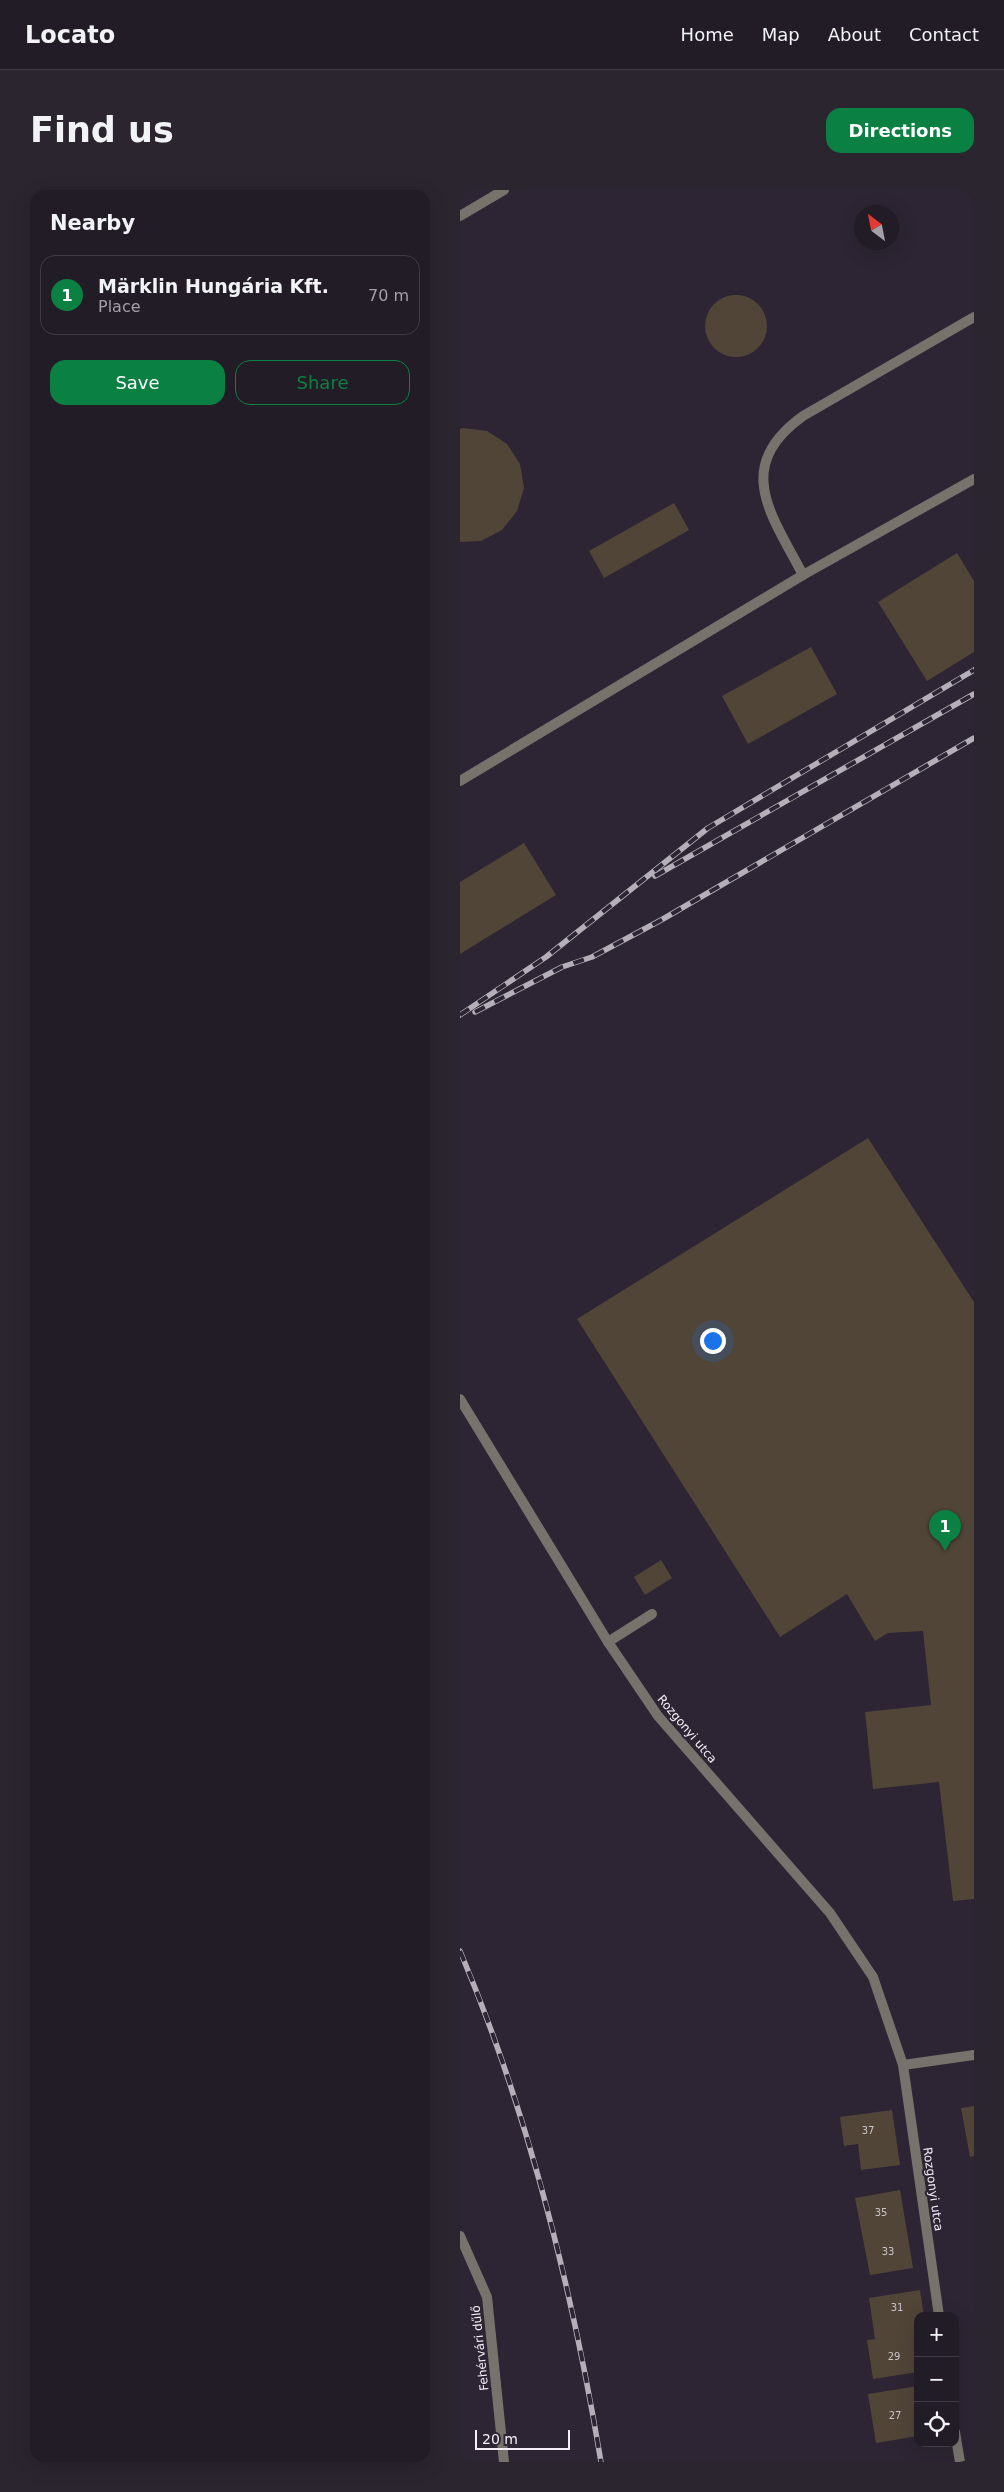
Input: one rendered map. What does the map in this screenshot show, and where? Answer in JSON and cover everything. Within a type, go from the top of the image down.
[{"type":"street","points":[[460,216],[504,190]]},
{"type":"street","points":[[804,575],[770,512],[766,498],[764,468],[772,445],[783,430],[803,416],[974,317]]},
{"type":"street","points":[[460,781],[804,575],[974,479]]},
{"type":"street","name":"Rozgonyi utca","points":[[460,1399],[608,1642],[658,1716],[830,1913],[873,1978],[903,2065],[938,2312]]},
{"type":"street","points":[[608,1642],[652,1614]]},
{"type":"street","points":[[903,2065],[974,2055]]},
{"type":"street","name":"Fehérvári dűlő","points":[[460,2236],[487,2297],[504,2462]]},
{"type":"street","points":[[958,2447],[960,2462]]},
{"type":"building","points":[[736,295],[748,297],[758,304],[765,314],[767,326],[765,338],[758,348],[748,355],[736,357],[724,355],[714,348],[707,338],[705,326],[707,314],[714,304],[724,297]]},
{"type":"building","points":[[460,429],[487,431],[507,444],[520,464],[524,488],[517,511],[502,530],[481,541],[460,542]]},
{"type":"building","points":[[674,503],[689,530],[604,578],[589,551]]},
{"type":"building","points":[[957,553],[974,581],[974,652],[927,681],[878,602]]},
{"type":"building","points":[[811,647],[837,694],[748,744],[722,696]]},
{"type":"building","points":[[524,843],[556,895],[460,954],[460,882]]},
{"type":"building","points":[[868,1138],[974,1302],[974,1899],[953,1901],[939,1782],[873,1789],[865,1712],[931,1705],[923,1631],[888,1633],[875,1641],[847,1594],[780,1637],[577,1319]]},
{"type":"building","points":[[661,1560],[672,1578],[645,1595],[634,1577]]},
{"type":"building","points":[[974,2106],[974,2156],[970,2157],[961,2108]]},
{"type":"building","points":[[892,2110],[900,2165],[861,2170],[858,2144],[844,2146],[840,2117]]},
{"type":"building","points":[[900,2190],[913,2268],[870,2275],[855,2198]]},
{"type":"building","points":[[920,2290],[923,2312],[914,2312],[914,2373],[873,2379],[867,2340],[875,2339],[869,2298]]},
{"type":"building","points":[[914,2387],[914,2437],[876,2443],[868,2394]]},
{"type":"railway","points":[[460,1015],[546,957],[708,828],[974,670]]},
{"type":"railway","points":[[655,876],[974,694]]},
{"type":"railway","points":[[475,1012],[562,967],[592,957],[663,919],[974,738]]},
{"type":"railway","points":[[460,1951],[507,2075],[545,2202],[562,2267],[601,2462]]},
{"type":"place","name":"Märklin Hungária Kft.","points":[[945,1551]]}]
